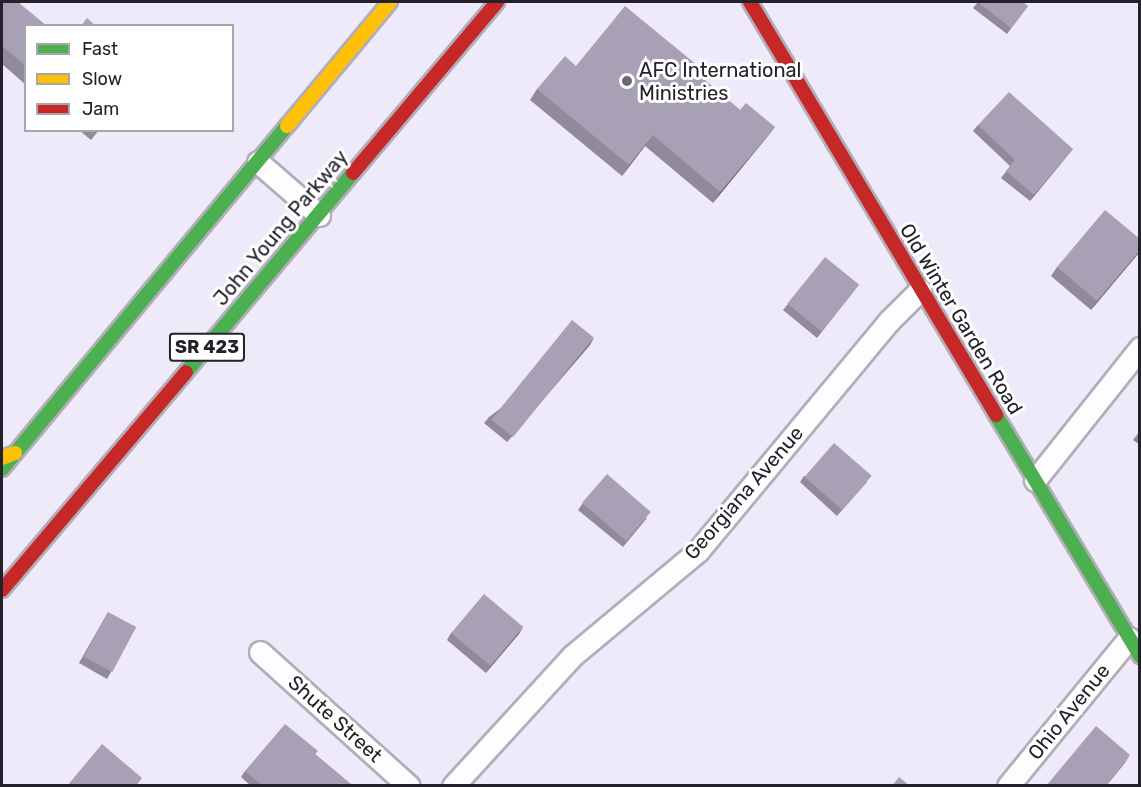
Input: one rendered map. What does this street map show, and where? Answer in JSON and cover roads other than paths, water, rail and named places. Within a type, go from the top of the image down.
[{"type":"main road","points":[[2,468],[8,455],[258,162],[390,2]]},
{"type":"main road","name":"John Young Parkway","points":[[2,590],[497,2]]},
{"type":"main road","name":"Old Winter Garden Road","points":[[750,2],[1134,647]]},
{"type":"street","points":[[258,162],[318,215]]},
{"type":"street","name":"Georgiana Avenue","points":[[453,786],[572,656],[698,551],[889,321],[920,290]]},
{"type":"street","points":[[1035,480],[1140,348]]},
{"type":"street","name":"Ohio Avenue","points":[[1008,786],[1134,647]]},
{"type":"street","name":"Shute Street","points":[[260,652],[409,786]]},
{"type":"place","name":"AFC International Ministries","points":[[627,81]]}]
